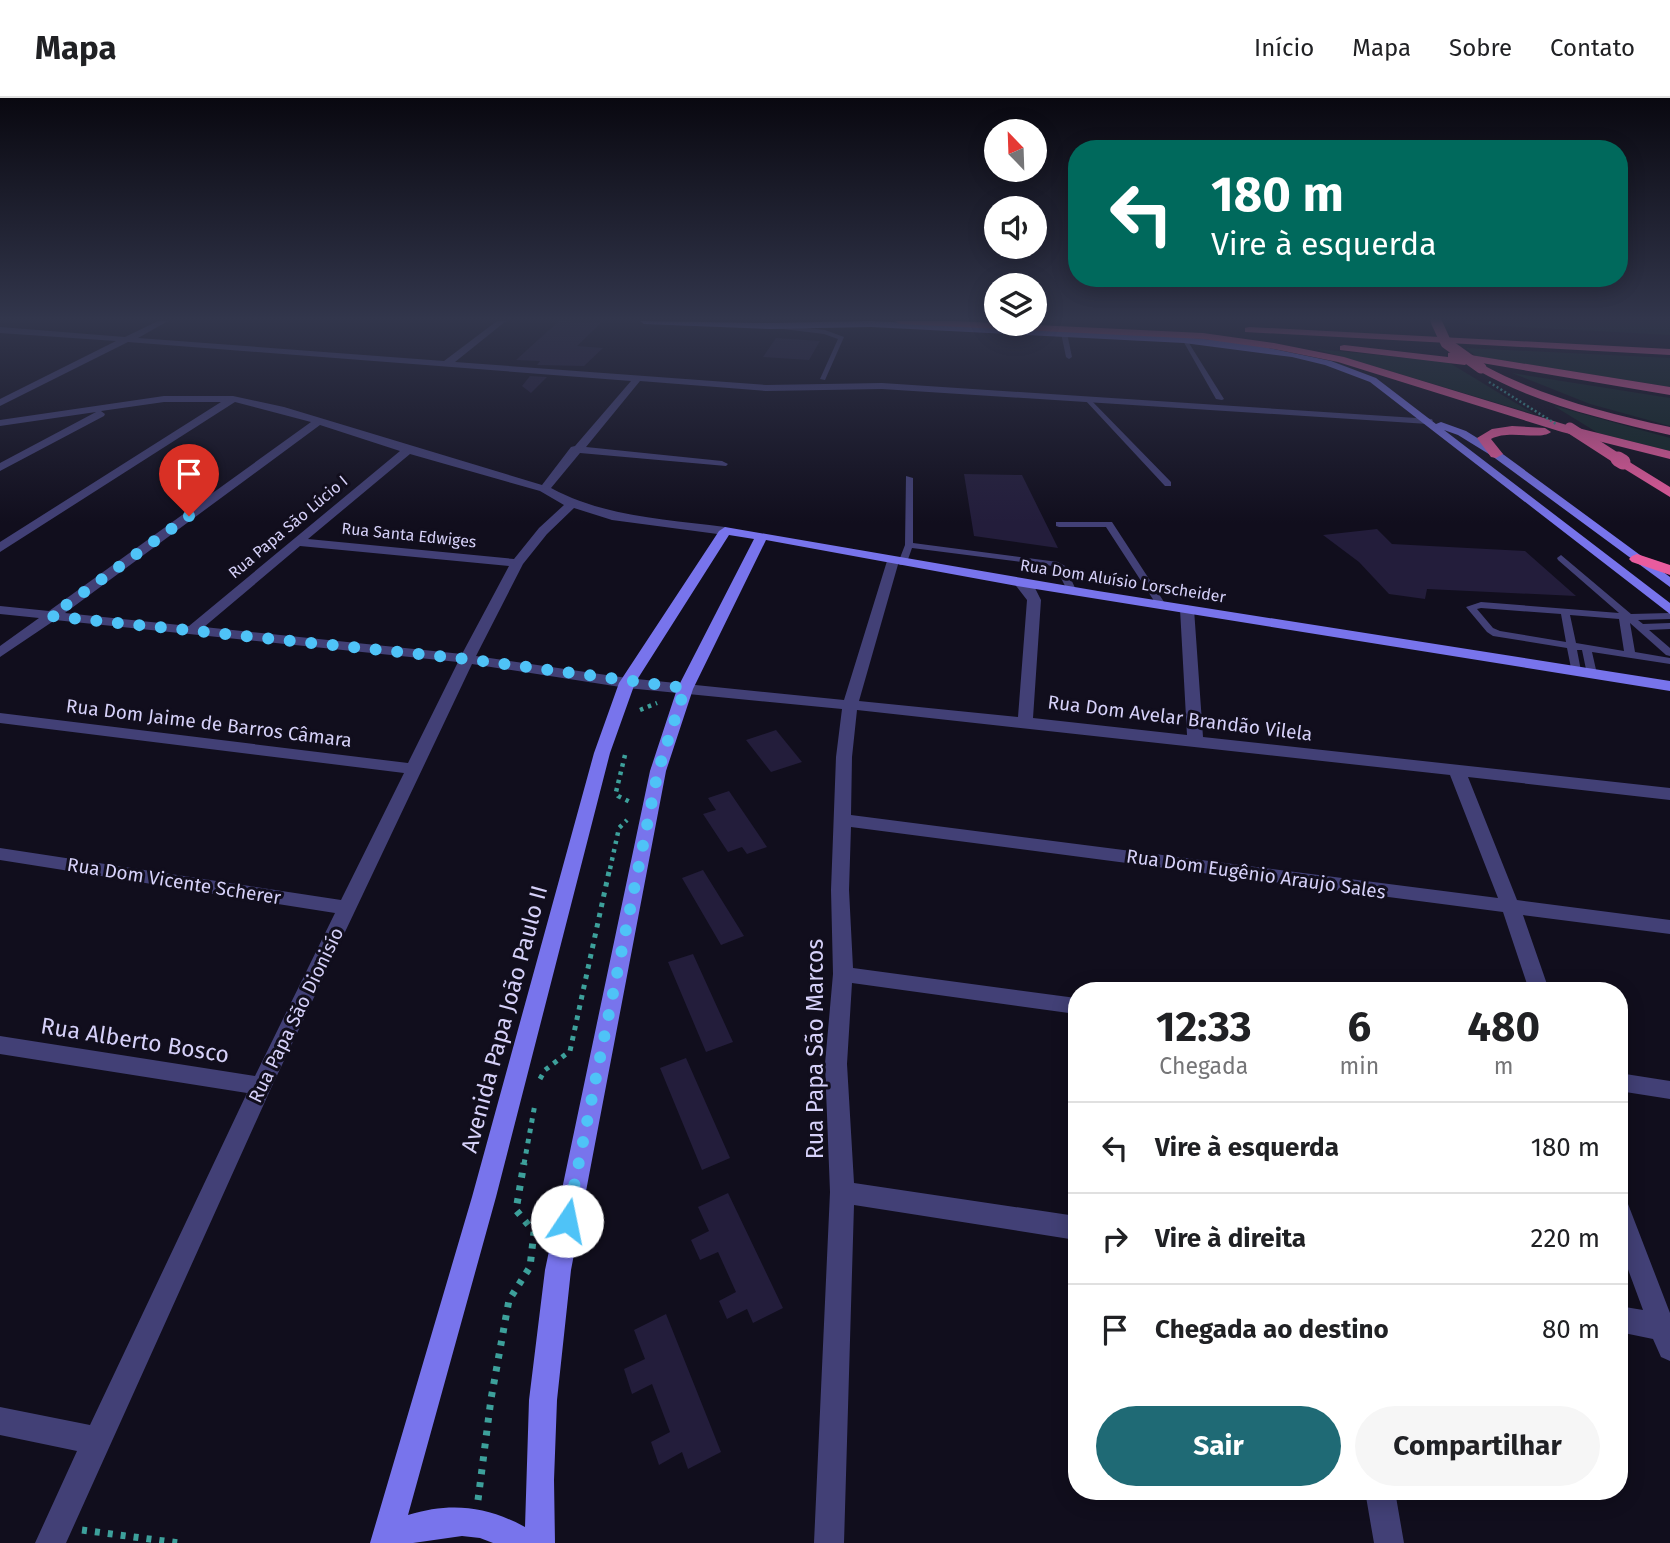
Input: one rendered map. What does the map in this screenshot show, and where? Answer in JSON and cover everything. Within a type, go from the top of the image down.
[{"type":"highway","points":[[1436,388],[1585,434],[1670,455]]},
{"type":"highway","points":[[1509,388],[1670,493]]},
{"type":"highway","points":[[1524,388],[1584,409],[1670,430]]},
{"type":"highway","points":[[1645,388],[1670,392]]},
{"type":"highway","points":[[1648,388],[1670,392]]},
{"type":"highway","points":[[1496,454],[1483,438],[1490,433],[1517,430],[1585,434]]},
{"type":"highway","points":[[1637,559],[1670,570]]},
{"type":"street","points":[[0,403],[29,388]]},
{"type":"street","points":[[544,489],[629,388]]},
{"type":"street","points":[[918,388],[1428,421],[1462,433],[1496,454],[1670,583]]},
{"type":"street","points":[[1384,388],[1670,610]]},
{"type":"street","name":"Rua Dom Aluísio Lorscheider","points":[[0,423],[164,399],[233,399],[280,409],[408,450],[544,489],[572,504],[612,516],[761,536],[898,562],[1670,686]]},
{"type":"street","points":[[0,548],[233,399]]},
{"type":"street","points":[[0,468],[116,406]]},
{"type":"street","points":[[72,428],[79,411]]},
{"type":"street","points":[[0,653],[318,422]]},
{"type":"street","points":[[575,449],[722,464]]},
{"type":"street","name":"Rua Papa São Lúcio I","points":[[192,630],[408,450]]},
{"type":"street","name":"Rua Papa São Dionisío","points":[[53,1535],[261,1086],[467,659],[517,564],[543,531],[572,504]]},
{"type":"street","name":"Avenida Papa João Paulo II","points":[[387,1540],[484,1197],[602,753],[627,683],[725,531]]},
{"type":"street","points":[[540,1543],[539,1480],[543,1400],[558,1270],[658,771],[685,688],[761,536]]},
{"type":"street","name":"Rua Santa Edwiges","points":[[297,542],[517,564]]},
{"type":"street","name":"Rua Papa São Marcos","points":[[829,1543],[842,1192],[836,1064],[843,974],[840,890],[844,757],[850,704],[898,562]]},
{"type":"street","points":[[1020,582],[1030,591],[1034,600]]},
{"type":"street","points":[[1025,722],[1034,600],[1037,593],[1054,587]]},
{"type":"street","points":[[1187,609],[1195,741]]},
{"type":"street","name":"Rua Dom Avelar Brandão Vilela","points":[[0,610],[467,659],[627,683],[1025,722],[1670,794]]},
{"type":"street","name":"Rua Dom Jaime de Barros Câmara","points":[[0,718],[413,769]]},
{"type":"street","points":[[1457,771],[1511,908],[1536,982]]},
{"type":"street","name":"Rua Dom Eugênio Araujo Sales","points":[[842,820],[1670,927]]},
{"type":"street","name":"Rua Dom Vicente Scherer","points":[[0,854],[347,908]]},
{"type":"street","points":[[843,974],[1068,1005]]},
{"type":"street","name":"Rua Alberto Bosco","points":[[0,1045],[261,1086]]},
{"type":"street","points":[[1628,1083],[1670,1090]]},
{"type":"street","points":[[842,1192],[1068,1227]]},
{"type":"street","points":[[1628,1235],[1667,1335]]},
{"type":"street","points":[[1628,1322],[1667,1335]]},
{"type":"street","points":[[0,1421],[96,1441]]},
{"type":"street","points":[[1382,1500],[1389,1543]]},
{"type":"street","points":[[387,1540],[430,1523],[474,1522],[499,1530],[524,1543]]},
{"type":"lane","points":[[1214,388],[1220,399]]},
{"type":"lane","points":[[1087,400],[1168,484]]},
{"type":"lane","points":[[898,562],[909,545],[909,478]]},
{"type":"lane","points":[[1059,524],[1110,524],[1161,605]]},
{"type":"lane","points":[[909,545],[1055,564],[1060,566],[1071,590]]},
{"type":"lane","points":[[1561,558],[1670,653]]},
{"type":"lane","points":[[1670,616],[1627,617],[1480,604],[1471,607],[1490,630],[1497,634],[1670,661]]},
{"type":"lane","points":[[1565,612],[1576,671]]},
{"type":"lane","points":[[1627,617],[1630,655]]},
{"type":"lane","points":[[1640,626],[1670,625]]},
{"type":"lane","points":[[1586,647],[1592,674]]},
{"type":"path","points":[[1505,388],[1557,424]]},
{"type":"path","points":[[635,720],[642,708],[656,705],[663,686]]},
{"type":"path","points":[[626,751],[616,792],[618,796],[632,802],[633,806]]},
{"type":"path","points":[[539,1082],[545,1070],[570,1051],[619,828],[630,818]]},
{"type":"path","points":[[474,1522],[491,1399],[509,1300],[515,1286],[524,1278],[531,1264],[534,1232],[516,1210],[516,1199],[537,1093]]},
{"type":"path","points":[[53,1535],[178,1543]]},
{"type":"green space","points":[[1448,388],[1492,388],[1534,414]]},
{"type":"green space","points":[[1551,388],[1610,388],[1670,398],[1670,426],[1590,404]]},
{"type":"green space","points":[[1554,406],[1670,438],[1670,451],[1598,433]]},
{"type":"building","points":[[964,474],[1022,475],[1058,548],[974,536]]},
{"type":"building","points":[[1377,529],[1392,544],[1525,551],[1576,596],[1427,589],[1425,599],[1389,594],[1359,562],[1323,535]]},
{"type":"building","points":[[776,730],[802,762],[771,772],[746,740]]},
{"type":"building","points":[[729,791],[767,847],[747,854],[742,847],[728,852],[703,814],[716,810],[708,798]]},
{"type":"building","points":[[703,870],[744,936],[721,945],[682,878]]},
{"type":"building","points":[[693,954],[733,1042],[706,1052],[668,962]]},
{"type":"building","points":[[686,1058],[730,1158],[702,1170],[660,1068]]},
{"type":"building","points":[[728,1193],[783,1308],[753,1323],[747,1309],[727,1319],[719,1301],[736,1292],[718,1252],[700,1260],[691,1240],[709,1231],[698,1207]]},
{"type":"building","points":[[666,1314],[721,1452],[688,1469],[682,1452],[659,1465],[651,1442],[670,1432],[652,1384],[632,1394],[624,1369],[645,1359],[634,1330]]},
{"type":"route","points":[[189,516],[51,616],[467,659],[627,683],[685,688],[658,771],[567,1221]]}]
